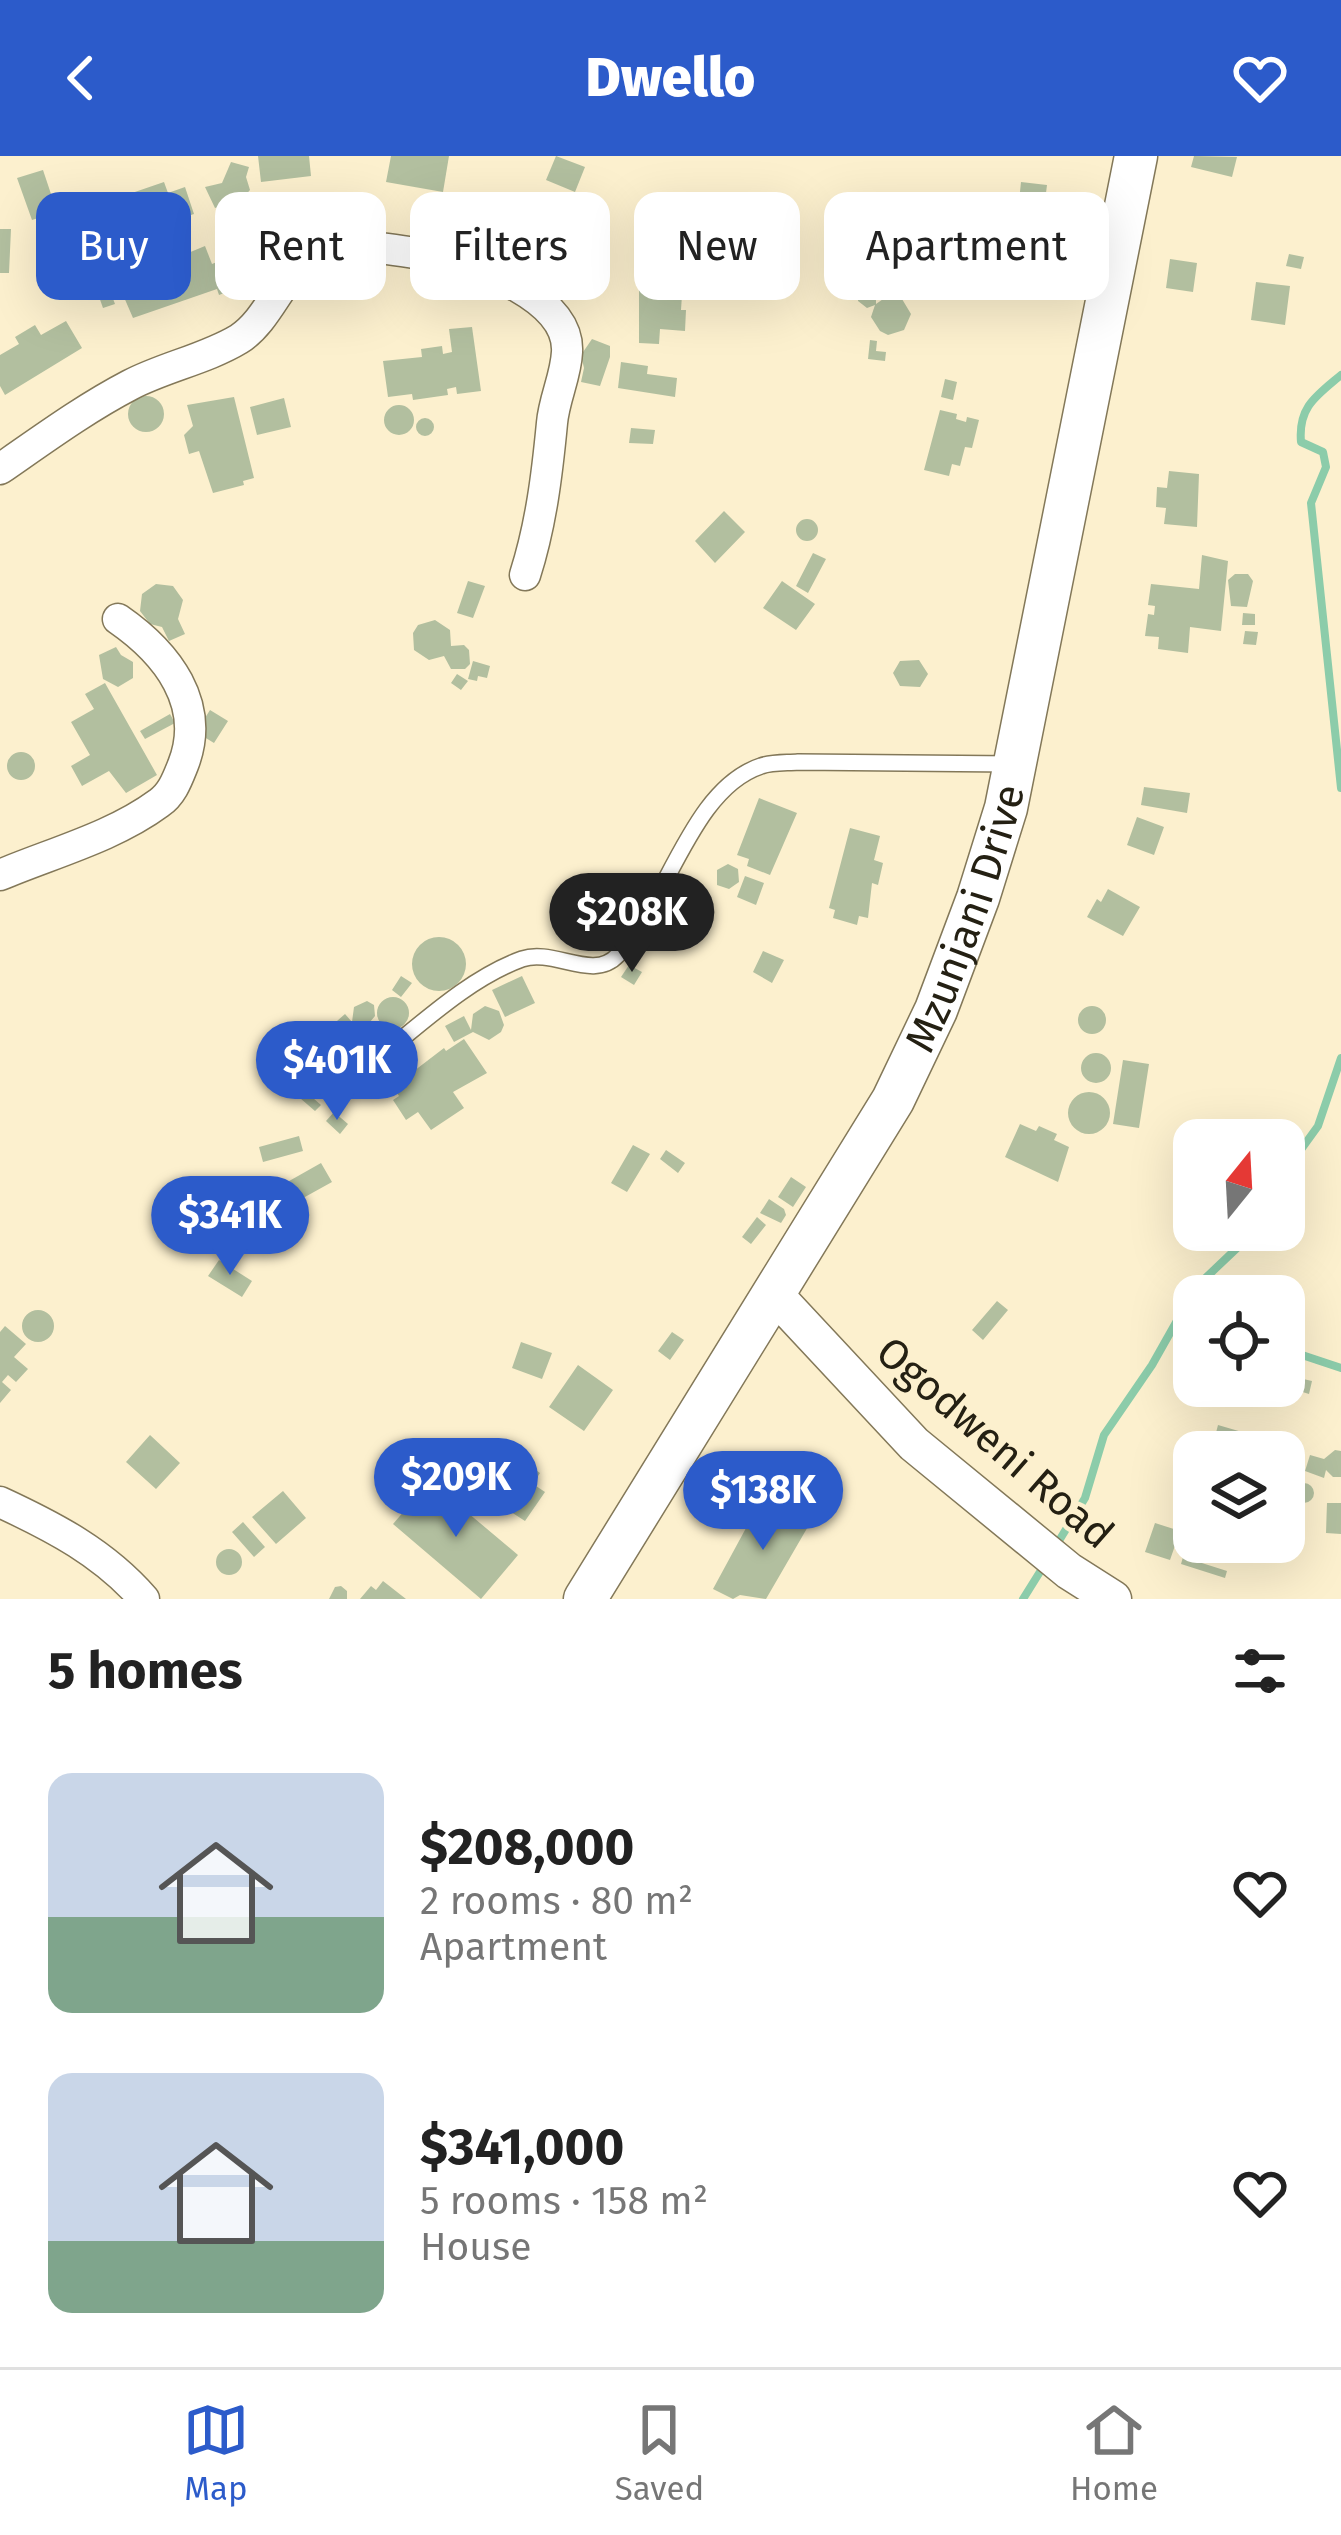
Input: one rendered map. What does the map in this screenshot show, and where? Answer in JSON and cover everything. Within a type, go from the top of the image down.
[{"type":"main road","name":"Mzunjani Drive","points":[[586,1599],[893,1100],[936,1010],[978,898],[1015,764],[1136,156]]},
{"type":"street","points":[[0,469],[91,406],[239,338],[257,324],[297,268],[309,259],[355,248],[458,261],[497,274],[528,294],[549,312],[563,333],[567,350],[552,418],[543,503],[525,575]]},
{"type":"street","points":[[0,875],[126,823],[171,793],[193,731],[189,708],[161,656],[118,619]]},
{"type":"street","name":"Ogodweni Road","points":[[775,1295],[914,1444],[992,1511],[1102,1594]]},
{"type":"street","points":[[0,1502],[112,1564],[144,1599]]},
{"type":"lane","points":[[363,1070],[472,987],[522,959],[541,956],[599,967],[615,959],[661,891],[703,815],[725,788],[762,765],[1015,764]]},
{"type":"building","points":[[258,156],[309,156],[311,176],[261,182]]},
{"type":"building","points":[[391,156],[449,156],[443,192],[386,182]]},
{"type":"building","points":[[556,156],[585,167],[575,192],[546,180]]},
{"type":"building","points":[[1194,156],[1237,157],[1232,177],[1191,167]]},
{"type":"building","points":[[231,162],[249,167],[250,190],[215,192],[215,208],[205,187],[222,183]]},
{"type":"building","points":[[43,170],[50,192],[36,192],[36,219],[32,220],[17,178]]},
{"type":"building","points":[[164,182],[168,192],[135,192]]},
{"type":"building","points":[[1021,182],[1047,185],[1046,192],[1020,192]]},
{"type":"building","points":[[0,229],[11,229],[9,273],[0,273]]},
{"type":"building","points":[[205,246],[215,263],[215,290],[191,298],[191,252]]},
{"type":"building","points":[[1289,254],[1304,257],[1301,269],[1286,266]]},
{"type":"building","points":[[1170,259],[1197,263],[1193,292],[1166,288]]},
{"type":"building","points":[[1256,282],[1290,286],[1285,325],[1251,320]]},
{"type":"building","points":[[125,300],[185,300],[133,318]]},
{"type":"building","points":[[639,300],[682,300],[685,331],[660,329],[659,344],[639,343]]},
{"type":"building","points":[[903,300],[911,314],[904,330],[888,335],[871,317],[875,305],[867,308],[858,301]]},
{"type":"building","points":[[66,321],[82,348],[5,395],[0,386],[0,355],[19,344],[15,337],[35,325],[41,335]]},
{"type":"building","points":[[472,327],[481,391],[457,394],[456,387],[447,389],[448,395],[413,400],[412,394],[388,397],[383,361],[422,357],[421,349],[442,346],[443,354],[452,352],[449,329]]},
{"type":"building","points":[[592,339],[610,346],[600,386],[581,382],[581,355]]},
{"type":"building","points":[[870,340],[877,341],[876,351],[886,352],[885,361],[868,359]]},
{"type":"building","points":[[621,362],[648,366],[647,374],[677,378],[675,397],[618,388]]},
{"type":"building","points":[[945,379],[957,382],[953,400],[941,397]]},
{"type":"building","points":[[146,396],[159,401],[164,414],[159,427],[146,432],[133,427],[128,414],[133,401]]},
{"type":"building","points":[[234,397],[254,478],[213,493],[199,451],[189,454],[184,435],[193,426],[187,405]]},
{"type":"building","points":[[284,398],[291,427],[257,435],[250,407]]},
{"type":"building","points":[[399,405],[410,409],[414,420],[410,431],[399,435],[388,431],[384,420],[388,409]]},
{"type":"building","points":[[940,410],[966,422],[967,417],[979,420],[972,448],[965,447],[960,466],[952,464],[949,476],[924,470]]},
{"type":"building","points":[[425,418],[434,427],[425,436],[416,427]]},
{"type":"building","points":[[631,428],[655,430],[653,444],[629,443]]},
{"type":"building","points":[[1169,471],[1199,474],[1197,527],[1164,524],[1166,508],[1156,507],[1157,487],[1167,488]]},
{"type":"building","points":[[724,511],[745,532],[715,563],[695,541]]},
{"type":"building","points":[[807,519],[818,530],[807,541],[796,530]]},
{"type":"building","points":[[813,553],[826,559],[808,593],[796,586]]},
{"type":"building","points":[[1202,555],[1228,561],[1221,631],[1190,627],[1188,653],[1158,649],[1159,637],[1145,636],[1148,614],[1154,615],[1155,606],[1148,605],[1151,584],[1199,589]]},
{"type":"building","points":[[1235,574],[1248,574],[1253,581],[1247,607],[1231,606],[1228,580]]},
{"type":"building","points":[[468,581],[485,586],[473,618],[457,613]]},
{"type":"building","points":[[782,581],[815,604],[796,630],[763,608]]},
{"type":"building","points":[[156,584],[173,586],[183,600],[178,619],[185,634],[169,641],[162,627],[150,624],[140,611],[142,594]]},
{"type":"building","points":[[1243,613],[1255,614],[1255,625],[1242,625]]},
{"type":"building","points":[[435,620],[450,630],[451,646],[464,645],[469,650],[470,664],[465,669],[451,669],[444,656],[429,660],[414,650],[413,633],[418,625]]},
{"type":"building","points":[[1245,631],[1258,632],[1256,645],[1243,644]]},
{"type":"building","points":[[116,647],[133,662],[133,678],[118,687],[103,679],[99,655]]},
{"type":"building","points":[[919,660],[928,674],[920,687],[900,686],[893,673],[900,661]]},
{"type":"building","points":[[473,661],[490,666],[487,678],[468,679]]},
{"type":"building","points":[[457,674],[468,681],[461,690],[451,683]]},
{"type":"building","points":[[105,683],[157,775],[126,793],[109,771],[82,786],[71,766],[90,755],[71,722],[94,709],[85,694]]},
{"type":"building","points":[[210,710],[228,721],[214,743],[196,732]]},
{"type":"building","points":[[170,714],[175,723],[145,739],[140,731]]},
{"type":"building","points":[[21,752],[31,756],[35,766],[31,776],[21,780],[11,776],[7,766],[11,756]]},
{"type":"building","points":[[1144,787],[1190,793],[1187,813],[1141,805]]},
{"type":"building","points":[[759,798],[797,813],[770,875],[747,866],[749,859],[737,855]]},
{"type":"building","points":[[1137,817],[1164,827],[1154,855],[1127,845]]},
{"type":"building","points":[[850,828],[880,836],[874,860],[883,863],[878,885],[872,883],[868,918],[859,916],[857,925],[833,918],[835,910],[829,908]]},
{"type":"building","points":[[728,864],[738,869],[739,882],[729,889],[717,885],[717,870]]},
{"type":"building","points":[[745,876],[764,883],[756,905],[737,897]]},
{"type":"building","points":[[1108,889],[1140,907],[1123,936],[1087,917]]},
{"type":"building","points":[[439,937],[458,945],[466,964],[458,983],[439,991],[420,983],[412,964],[420,945]]},
{"type":"building","points":[[763,951],[784,960],[772,983],[753,972]]},
{"type":"building","points":[[629,965],[642,972],[634,985],[621,977]]},
{"type":"building","points":[[401,976],[412,983],[401,997],[392,990]]},
{"type":"building","points":[[522,976],[535,1003],[505,1017],[492,990]]},
{"type":"building","points":[[393,997],[404,1002],[409,1013],[404,1024],[393,1029],[382,1024],[377,1013],[382,1002]]},
{"type":"building","points":[[367,1001],[374,1005],[375,1016],[360,1023],[372,1036],[340,1065],[321,1039],[331,1030],[338,1038],[346,1031],[337,1021],[345,1014],[352,1022],[354,1007]]},
{"type":"building","points":[[485,1006],[499,1011],[504,1025],[501,1032],[489,1040],[473,1032],[454,1042],[445,1026],[464,1016],[471,1030],[473,1014]]},
{"type":"building","points":[[1092,1006],[1102,1010],[1106,1020],[1102,1030],[1092,1034],[1082,1030],[1078,1020],[1082,1010]]},
{"type":"building","points":[[464,1039],[487,1073],[453,1092],[464,1108],[431,1130],[418,1112],[406,1120],[393,1100],[399,1096],[393,1087],[444,1048]]},
{"type":"building","points":[[315,1045],[338,1067],[325,1080],[302,1058]]},
{"type":"building","points":[[1096,1053],[1111,1068],[1096,1083],[1081,1068]]},
{"type":"building","points":[[1123,1060],[1149,1064],[1139,1128],[1113,1124]]},
{"type":"building","points":[[301,1062],[326,1083],[313,1098],[321,1105],[315,1111],[293,1092],[304,1079],[294,1070]]},
{"type":"building","points":[[290,1071],[300,1078],[293,1087],[283,1079]]},
{"type":"building","points":[[1089,1092],[1104,1098],[1110,1113],[1104,1128],[1089,1134],[1074,1128],[1068,1113],[1074,1098]]},
{"type":"building","points":[[334,1112],[348,1124],[340,1134],[326,1121]]},
{"type":"building","points":[[1020,1124],[1057,1134],[1054,1140],[1069,1147],[1058,1182],[1005,1157]]},
{"type":"building","points":[[299,1136],[303,1151],[263,1162],[259,1147]]},
{"type":"building","points":[[633,1145],[650,1154],[627,1192],[611,1183]]},
{"type":"building","points":[[666,1150],[685,1163],[678,1173],[660,1159]]},
{"type":"building","points":[[321,1163],[332,1182],[285,1208],[275,1189]]},
{"type":"building","points":[[791,1177],[806,1187],[793,1207],[778,1197]]},
{"type":"building","points":[[769,1199],[784,1209],[781,1223],[760,1213]]},
{"type":"building","points":[[757,1217],[766,1225],[751,1244],[742,1237]]},
{"type":"building","points":[[219,1260],[252,1281],[242,1297],[208,1276]]},
{"type":"building","points":[[997,1301],[1008,1310],[983,1340],[972,1330]]},
{"type":"building","points":[[38,1310],[49,1315],[54,1326],[49,1337],[38,1342],[27,1337],[22,1326],[27,1315]]},
{"type":"building","points":[[5,1326],[26,1344],[14,1357],[28,1369],[16,1382],[8,1375],[2,1382],[11,1390],[0,1403],[0,1332]]},
{"type":"building","points":[[672,1332],[684,1340],[670,1360],[658,1351]]},
{"type":"building","points":[[521,1342],[552,1353],[542,1379],[512,1368]]},
{"type":"building","points":[[578,1365],[613,1390],[584,1431],[549,1407]]},
{"type":"building","points":[[150,1435],[180,1463],[156,1489],[126,1462]]},
{"type":"building","points":[[1341,1451],[1341,1477],[1326,1470],[1324,1478],[1305,1471],[1310,1455],[1324,1459]]},
{"type":"building","points":[[533,1468],[540,1473],[533,1484],[545,1492],[525,1521],[505,1508]]},
{"type":"building","points":[[430,1481],[518,1555],[481,1599],[393,1524]]},
{"type":"building","points":[[1305,1483],[1314,1493],[1305,1503]]},
{"type":"building","points":[[283,1491],[306,1518],[276,1544],[252,1517]]},
{"type":"building","points":[[778,1499],[813,1518],[766,1599],[740,1595],[733,1599],[713,1589],[752,1517],[765,1524]]},
{"type":"building","points":[[1327,1503],[1341,1503],[1341,1534],[1326,1533]]},
{"type":"building","points":[[243,1522],[265,1547],[254,1557],[232,1532]]},
{"type":"building","points":[[1155,1523],[1173,1529],[1170,1560],[1145,1552]]},
{"type":"building","points":[[229,1549],[242,1562],[229,1575],[216,1562]]},
{"type":"building","points":[[1202,1563],[1227,1571],[1225,1578],[1181,1564]]},
{"type":"building","points":[[383,1581],[406,1599],[360,1599],[371,1586],[376,1590]]},
{"type":"building","points":[[341,1586],[347,1599],[329,1599],[335,1587]]},
{"type":"waterway","points":[[1341,375],[1310,403],[1301,430],[1301,442],[1323,452],[1326,467],[1311,503],[1341,788]]},
{"type":"waterway","points":[[1305,1144],[1318,1126],[1341,1058]]},
{"type":"waterway","points":[[1054,1549],[1085,1498],[1104,1435],[1152,1365],[1196,1287],[1234,1251]]},
{"type":"waterway","points":[[1305,1356],[1341,1368]]},
{"type":"waterway","points":[[1023,1599],[1043,1567]]}]
